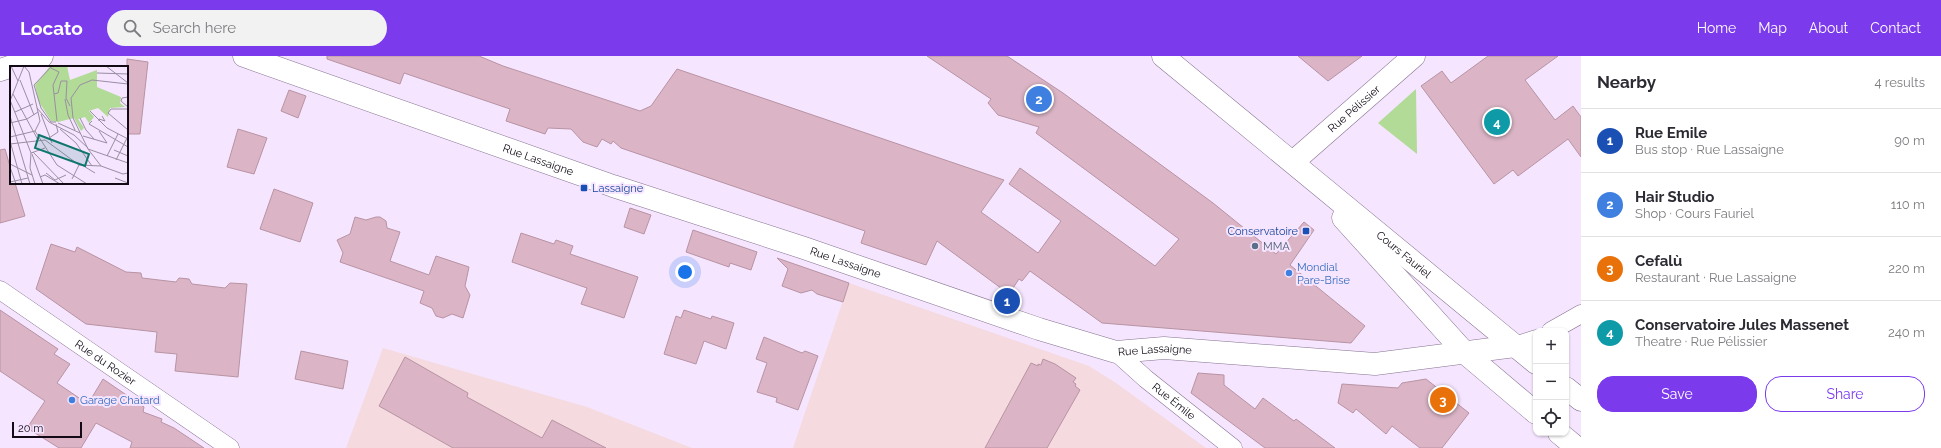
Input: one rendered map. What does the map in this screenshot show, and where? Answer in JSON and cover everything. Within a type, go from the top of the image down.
[{"type":"street","name":"Rue Lassaigne","points":[[244,56],[613,186],[804,248],[1021,323],[1116,352],[1164,348],[1375,364],[1465,353]]},
{"type":"street","name":"Cours Fauriel","points":[[1162,56],[1533,361]]},
{"type":"street","name":"Rue Pélissier","points":[[1293,162],[1414,56]]},
{"type":"street","points":[[11,66],[36,57]]},
{"type":"street","points":[[0,70],[10,66]]},
{"type":"street","name":"Cours Fauriel","points":[[1293,162],[1465,353],[1533,410]]},
{"type":"street","name":"Rue du Rozier","points":[[0,290],[230,448]]},
{"type":"street","points":[[1557,328],[1579,317]]},
{"type":"street","points":[[1465,353],[1515,346],[1533,340]]},
{"type":"street","name":"Rue Émile","points":[[1116,352],[1146,379],[1233,448]]},
{"type":"street","points":[[1569,390],[1581,400]]},
{"type":"street","points":[[1563,436],[1577,448]]},
{"type":"shaded area","points":[[849,283],[1089,366],[1116,383],[1206,448],[793,448]]},
{"type":"shaded area","points":[[383,348],[587,407],[692,448],[346,448]]},
{"type":"green space","points":[[1416,90],[1417,154],[1378,123]]},
{"type":"building","points":[[327,56],[479,56],[503,66],[640,111],[651,106],[677,69],[1004,180],[981,212],[1038,253],[1061,221],[1009,184],[1020,168],[1155,266],[1179,239],[1036,133],[1039,127],[998,115],[988,103],[991,99],[927,56],[1007,56],[1063,93],[1213,203],[1276,254],[1304,222],[1314,230],[1290,265],[1365,326],[1351,343],[1102,323],[1030,271],[1022,281],[1019,279],[1009,294],[937,241],[926,265],[861,243],[865,231],[621,148],[613,141],[611,144],[602,139],[597,147],[583,142],[571,129],[548,128],[545,134],[506,121],[510,109],[404,73],[400,84],[327,59]]},
{"type":"building","points":[[1298,56],[1362,56],[1328,81]]},
{"type":"building","points":[[1488,56],[1558,56],[1525,80],[1555,120],[1573,106],[1581,117],[1581,157],[1568,139],[1518,176],[1513,170],[1494,184],[1421,86],[1442,71],[1451,83]]},
{"type":"building","points":[[127,59],[148,62],[140,134],[128,134]]},
{"type":"building","points":[[289,90],[306,96],[298,118],[281,111]]},
{"type":"building","points":[[238,129],[267,138],[254,174],[227,167]]},
{"type":"building","points":[[5,149],[10,166],[10,184],[15,184],[25,216],[0,223],[0,150]]},
{"type":"building","points":[[274,189],[313,203],[300,242],[260,229]]},
{"type":"building","points":[[630,208],[651,215],[644,234],[624,227]]},
{"type":"building","points":[[355,217],[366,220],[380,217],[386,221],[387,228],[400,232],[390,261],[429,275],[436,256],[469,267],[465,286],[470,295],[463,318],[452,314],[443,318],[436,316],[432,308],[420,303],[424,291],[340,262],[343,253],[337,240],[350,234]]},
{"type":"building","points":[[693,230],[757,252],[751,270],[730,263],[729,267],[686,252]]},
{"type":"building","points":[[521,233],[554,244],[556,240],[573,246],[570,254],[638,277],[624,318],[581,304],[587,288],[512,262]]},
{"type":"building","points":[[51,244],[75,252],[77,247],[126,272],[141,273],[142,278],[176,282],[179,278],[189,279],[192,284],[225,288],[230,283],[247,284],[238,377],[175,371],[177,354],[155,352],[157,332],[86,324],[36,289]]},
{"type":"building","points":[[777,258],[849,283],[843,302],[817,294],[812,290],[801,293],[782,286],[788,269]]},
{"type":"building","points":[[0,310],[58,349],[54,354],[70,364],[57,383],[88,404],[103,379],[144,407],[143,412],[162,419],[161,422],[174,428],[204,448],[130,448],[132,442],[96,423],[81,448],[59,448],[27,428],[45,401],[0,371]]},
{"type":"building","points":[[684,310],[711,319],[712,316],[734,323],[726,349],[704,341],[696,364],[664,354],[676,316],[681,318]]},
{"type":"building","points":[[764,337],[802,353],[805,351],[818,356],[798,410],[776,402],[777,398],[757,392],[767,363],[756,359]]},
{"type":"building","points":[[301,351],[348,361],[343,389],[295,379]]},
{"type":"building","points":[[405,357],[468,393],[467,397],[542,438],[552,420],[606,448],[453,448],[379,406]]},
{"type":"building","points":[[1043,359],[1055,364],[1076,378],[1073,382],[1080,390],[1047,448],[985,448],[1031,363],[1038,366],[1038,364],[1041,365]]},
{"type":"building","points":[[1198,373],[1224,375],[1224,385],[1255,409],[1263,398],[1294,421],[1296,419],[1335,448],[1265,448],[1191,393]]},
{"type":"building","points":[[1426,379],[1469,413],[1442,448],[1420,448],[1392,426],[1386,434],[1356,409],[1353,413],[1338,403],[1342,384],[1398,388],[1402,383]]},
{"type":"place","name":"Hair Studio","points":[[1039,99]]},
{"type":"place","name":"Conservatoire Jules Massenet","points":[[1497,122]]},
{"type":"place","name":"Lassaigne","points":[[584,188]]},
{"type":"place","name":"Conservatoire","points":[[1306,231]]},
{"type":"place","name":"MMA","points":[[1255,246]]},
{"type":"place","name":"Mondial Pare-Brise","points":[[1289,273]]},
{"type":"place","name":"Rue Emile","points":[[1007,301]]},
{"type":"place","name":"Garage Chatard","points":[[72,400]]},
{"type":"place","name":"Cefalù","points":[[1443,400]]}]
